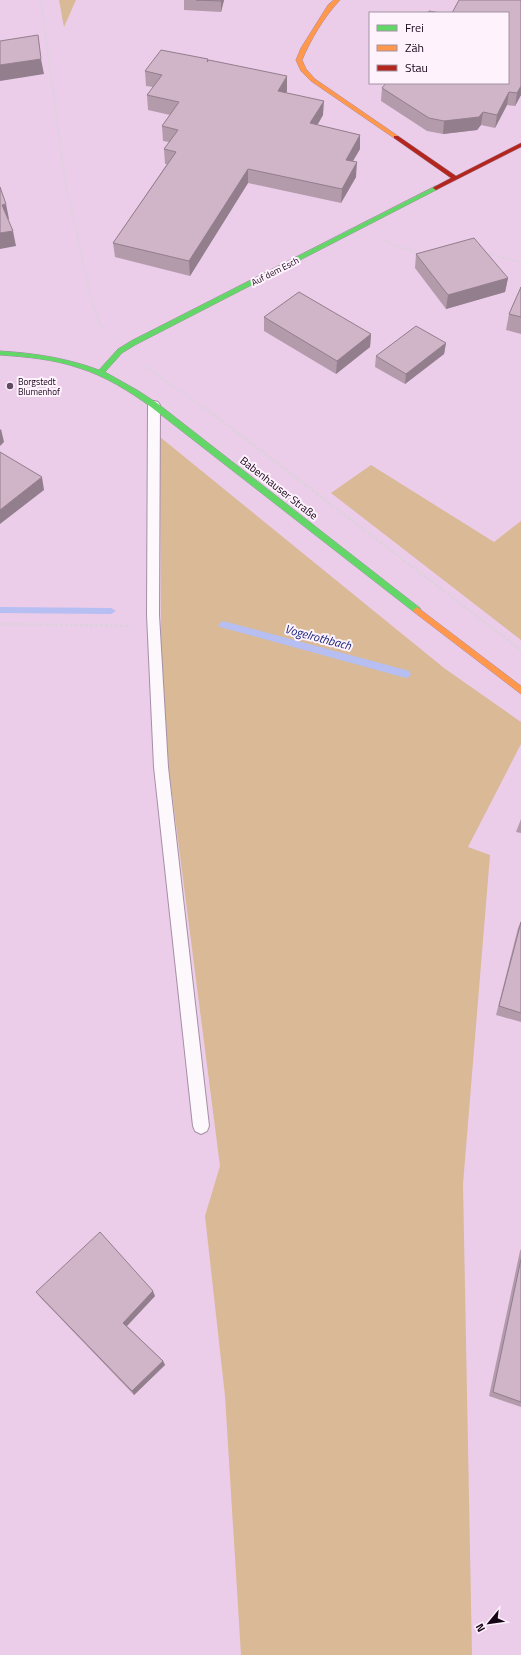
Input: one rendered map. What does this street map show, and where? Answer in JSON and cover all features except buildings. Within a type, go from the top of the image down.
[{"type":"street","points":[[337,0],[331,5],[304,48],[299,60],[302,70],[313,80],[455,178]]},
{"type":"street","name":"Auf dem Esch","points":[[101,372],[120,351],[154,332],[521,145]]},
{"type":"street","name":"Babenhauser Straße","points":[[0,353],[52,358],[76,364],[101,372],[132,389],[154,404],[521,691]]},
{"type":"lane","points":[[154,404],[154,626],[161,767],[200,1126]]},
{"type":"path","points":[[41,0],[64,174],[83,267],[98,319],[108,338],[120,351],[176,387],[521,650]]},
{"type":"path","points":[[354,230],[420,254]]},
{"type":"path","points":[[478,251],[521,262]]},
{"type":"path","points":[[0,624],[154,626]]},
{"type":"shaded area","points":[[59,0],[76,0],[64,27]]},
{"type":"shaded area","points":[[160,437],[444,668],[521,722],[521,744],[468,847],[490,855],[463,1184],[472,1655],[241,1655],[225,1396],[205,1216],[220,1166],[169,770],[161,643]]},
{"type":"shaded area","points":[[371,465],[494,542],[521,521],[521,640],[331,493]]},
{"type":"waterway","name":"Vogelrothbach","points":[[0,610],[111,611]]},
{"type":"waterway","name":"Vogelrothbach","points":[[223,625],[406,674]]},
{"type":"traffic: fast","points":[[101,372],[120,351],[133,343],[436,188]]},
{"type":"traffic: fast","points":[[0,353],[45,357],[82,366],[99,372],[134,392],[154,405],[417,610]]},
{"type":"traffic: slow","points":[[337,0],[331,5],[304,48],[299,60],[303,70],[313,80],[396,137]]},
{"type":"traffic: slow","points":[[417,610],[521,691]]},
{"type":"traffic: jam","points":[[396,137],[455,178]]},
{"type":"traffic: jam","points":[[436,188],[521,145]]},
{"type":"place","name":"Borgstedt Blumenhof","points":[[10,386]]}]
